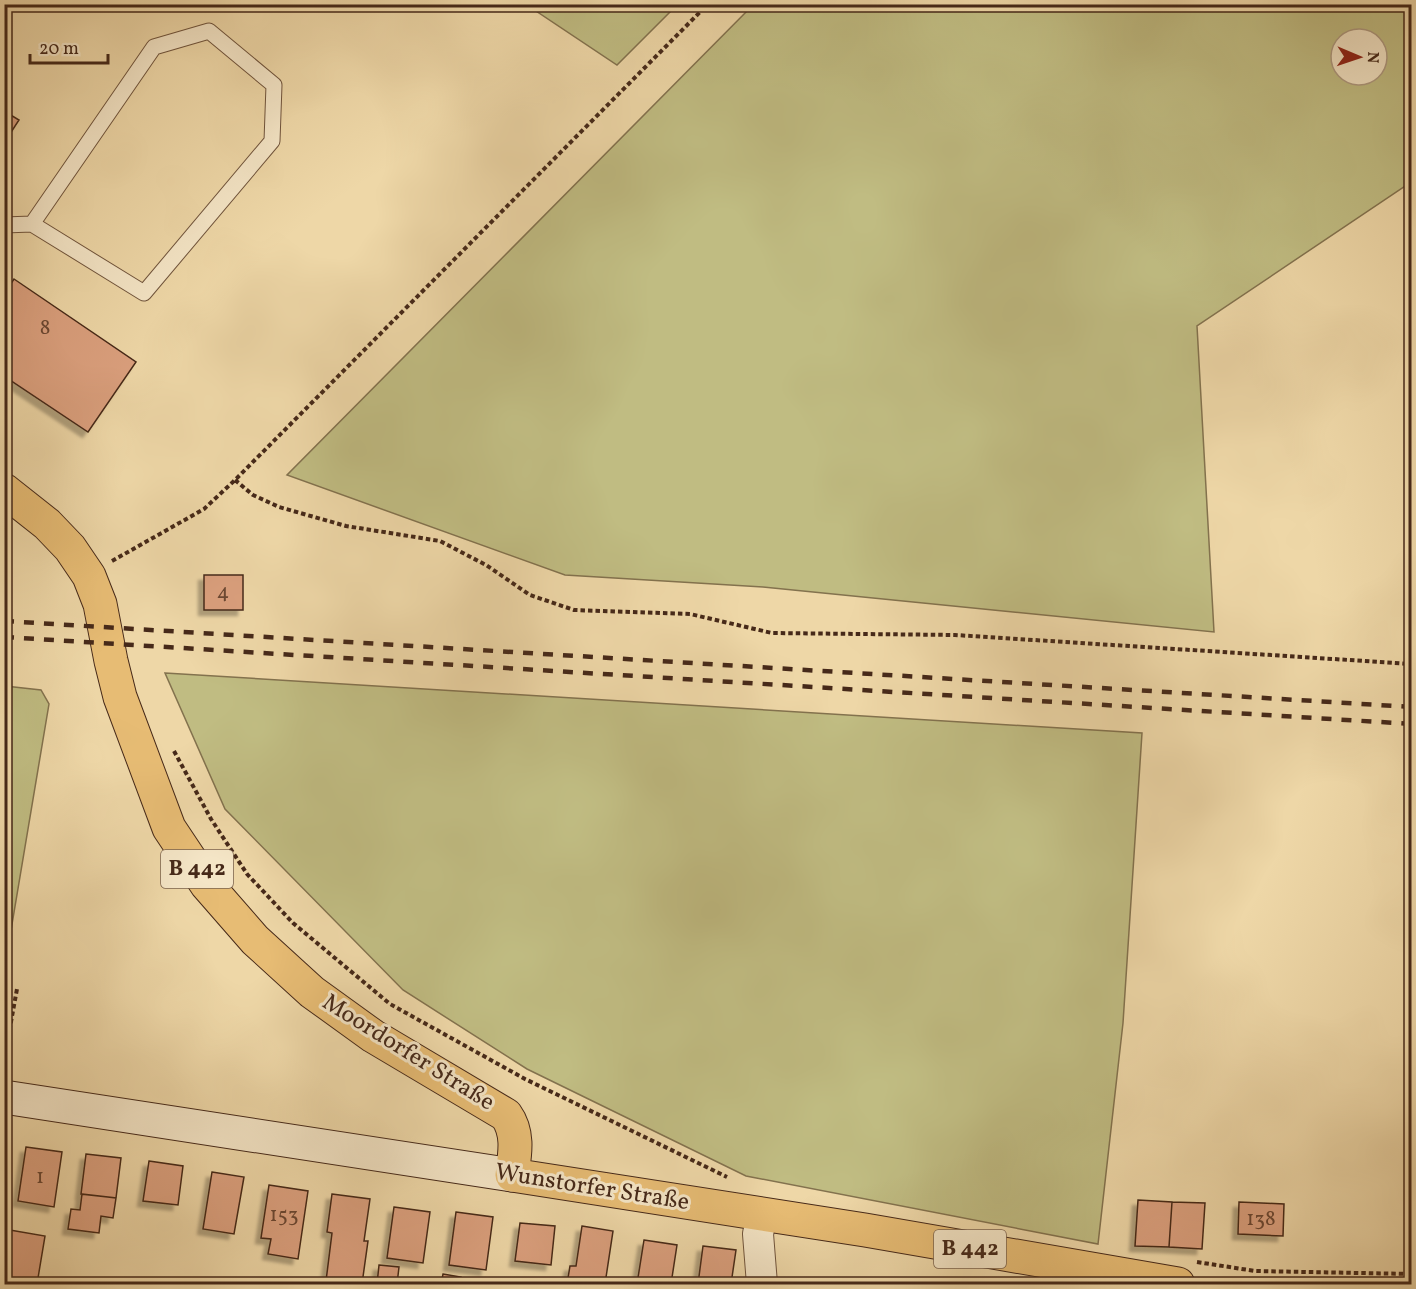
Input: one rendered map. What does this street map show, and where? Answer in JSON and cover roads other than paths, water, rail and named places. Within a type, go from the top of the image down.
[{"type":"main road","name":"Moordorfer Straße","points":[[4,490],[47,524],[70,548],[89,576],[100,604],[120,697],[169,828],[207,885],[255,940],[312,992],[373,1036],[506,1115],[512,1123],[514,1133],[512,1175]]},
{"type":"main road","name":"Wunstorfer Straße","points":[[512,1175],[762,1214],[1178,1284]]},
{"type":"street","name":"Wunstorfer Straße","points":[[4,1097],[512,1175]]},
{"type":"street","points":[[762,1214],[758,1234],[762,1284]]},
{"type":"lane","points":[[4,225],[32,224],[144,293],[272,141],[274,86],[208,31],[154,47],[32,224]]},
{"type":"railway","points":[[4,621],[1412,707]]},
{"type":"railway","points":[[4,637],[1412,724]]}]
